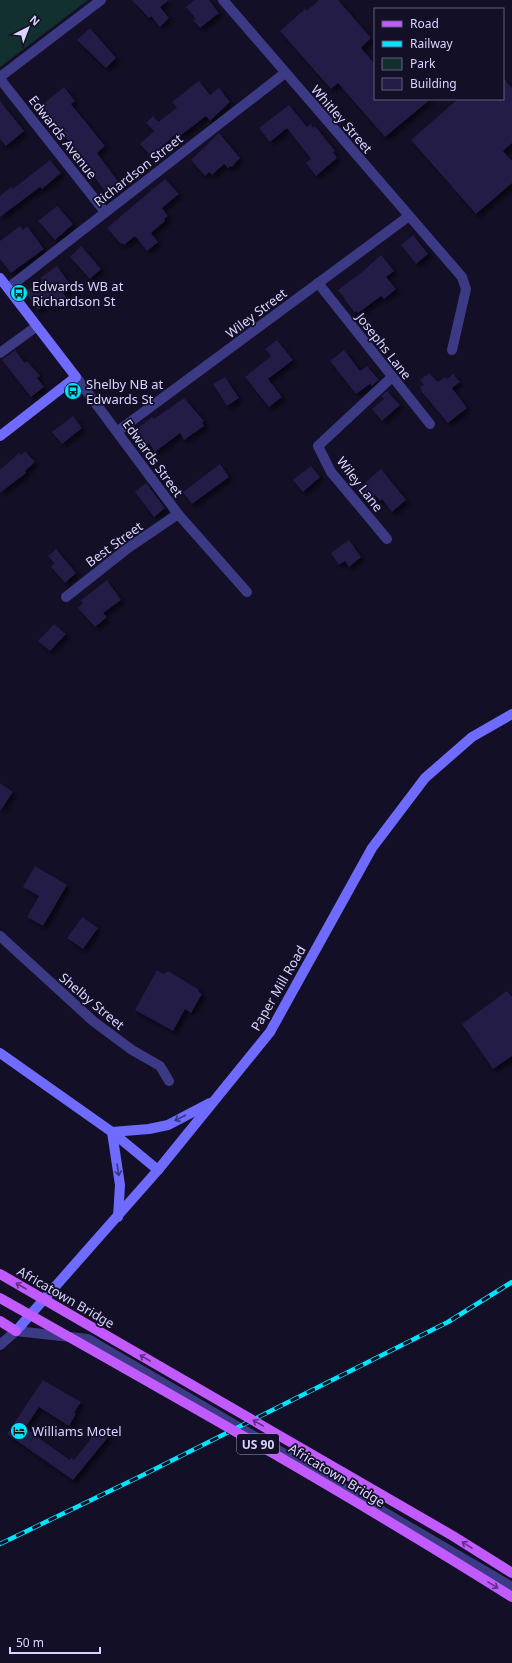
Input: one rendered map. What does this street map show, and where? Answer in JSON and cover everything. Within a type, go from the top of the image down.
[{"type":"main road","name":"Africatown Bridge","points":[[0,1274],[453,1536],[512,1573]]},
{"type":"main road","name":"Africatown Bridge","points":[[0,1298],[273,1452],[441,1552],[512,1597]]},
{"type":"main road","points":[[0,1321],[16,1331]]},
{"type":"street","points":[[0,78],[101,0]]},
{"type":"street","name":"Whitley Street","points":[[223,0],[462,277],[466,289],[452,350]]},
{"type":"street","name":"Richardson Street","points":[[8,288],[285,73]]},
{"type":"street","name":"Edwards Avenue","points":[[0,78],[105,212]]},
{"type":"street","name":"Wiley Street","points":[[118,432],[409,216]]},
{"type":"street","name":"Edwards Street","points":[[0,278],[118,432],[178,514],[247,592]]},
{"type":"street","name":"Josephs Lane","points":[[318,283],[430,424]]},
{"type":"street","points":[[0,353],[37,326]]},
{"type":"street","points":[[0,436],[76,377]]},
{"type":"street","name":"Wiley Lane","points":[[387,539],[331,472],[318,446],[392,377]]},
{"type":"street","name":"Best Street","points":[[66,597],[128,548],[178,514]]},
{"type":"street","name":"Paper Mill Road","points":[[16,1331],[158,1170],[270,1032],[372,848],[425,778],[472,738],[512,714]]},
{"type":"street","name":"Shelby Street","points":[[0,936],[93,1021],[132,1050],[160,1066],[169,1081]]},
{"type":"street","points":[[0,1053],[112,1132],[158,1170]]},
{"type":"street","points":[[112,1132],[149,1129],[168,1125],[215,1100]]},
{"type":"street","points":[[112,1132],[120,1185],[118,1217]]},
{"type":"street","points":[[0,1345],[16,1331],[88,1339],[512,1588]]},
{"type":"green space","points":[[0,0],[88,0],[0,67]]},
{"type":"building","points":[[132,0],[169,0],[160,7],[169,18],[160,27],[151,16],[149,18]]},
{"type":"building","points":[[194,0],[209,0],[219,13],[200,28],[193,20],[196,19],[186,7]]},
{"type":"building","points":[[319,0],[338,0],[371,38],[361,48],[374,63],[374,100],[430,100],[385,137],[338,83],[331,89],[280,31],[305,9],[307,11]]},
{"type":"building","points":[[90,28],[116,58],[106,68],[77,40]]},
{"type":"building","points":[[504,79],[512,88],[512,143],[503,151],[512,161],[512,183],[476,214],[411,140],[457,100],[504,100]]},
{"type":"building","points":[[199,81],[210,95],[219,88],[230,102],[210,121],[206,116],[180,136],[177,133],[151,156],[140,144],[154,131],[146,123],[153,116],[158,122],[177,108],[172,102]]},
{"type":"building","points":[[64,87],[75,101],[71,104],[105,146],[97,153],[120,184],[107,194],[84,163],[82,164],[69,146],[71,144],[55,124],[51,127],[37,109]]},
{"type":"building","points":[[0,101],[24,131],[6,146],[0,139]]},
{"type":"building","points":[[289,105],[307,127],[311,124],[313,128],[315,126],[335,151],[333,152],[337,158],[316,176],[306,163],[311,159],[287,128],[270,142],[259,128]]},
{"type":"building","points":[[219,133],[240,158],[232,167],[231,166],[228,168],[224,164],[212,175],[209,172],[205,176],[191,160]]},
{"type":"building","points":[[50,160],[61,173],[42,189],[40,187],[0,217],[0,196],[11,187],[13,189]]},
{"type":"building","points":[[165,179],[179,194],[162,208],[168,216],[164,219],[165,221],[151,233],[158,242],[147,251],[135,236],[124,245],[122,243],[121,244],[107,228]]},
{"type":"building","points":[[57,206],[73,224],[55,240],[38,221]]},
{"type":"building","points":[[20,226],[23,230],[27,226],[44,249],[11,273],[0,259],[0,241]]},
{"type":"building","points":[[413,235],[428,254],[416,264],[401,245]]},
{"type":"building","points":[[81,246],[101,269],[90,279],[70,257]]},
{"type":"building","points":[[381,255],[394,271],[386,277],[396,289],[384,299],[381,296],[358,313],[356,311],[354,312],[338,290]]},
{"type":"building","points":[[57,266],[72,287],[63,293],[66,297],[52,308],[48,303],[38,310],[25,292],[42,280],[40,278]]},
{"type":"building","points":[[277,340],[293,360],[268,379],[282,397],[269,407],[245,377],[271,356],[265,349]]},
{"type":"building","points":[[15,350],[25,363],[27,361],[40,376],[37,378],[44,387],[31,397],[2,360]]},
{"type":"building","points":[[344,350],[360,371],[367,366],[379,380],[372,386],[370,384],[356,394],[330,361]]},
{"type":"building","points":[[429,373],[438,382],[445,377],[447,379],[453,374],[460,382],[452,388],[467,408],[448,423],[421,391],[422,390],[420,387],[424,385],[420,380]]},
{"type":"building","points":[[225,377],[239,398],[227,406],[213,384]]},
{"type":"building","points":[[387,391],[400,405],[382,421],[372,409],[384,399],[381,396]]},
{"type":"building","points":[[184,398],[204,421],[202,422],[204,426],[184,440],[180,433],[155,452],[149,443],[144,447],[132,433],[152,417],[154,419]]},
{"type":"building","points":[[73,416],[82,428],[62,444],[52,432]]},
{"type":"building","points":[[25,451],[35,462],[25,471],[26,473],[0,493],[0,470],[19,453],[21,455]]},
{"type":"building","points":[[220,464],[229,477],[192,504],[183,492]]},
{"type":"building","points":[[311,466],[320,477],[303,492],[293,480]]},
{"type":"building","points":[[381,469],[406,500],[392,512],[382,499],[380,501],[375,495],[367,502],[356,490]]},
{"type":"building","points":[[146,483],[165,508],[154,517],[135,492]]},
{"type":"building","points":[[349,540],[361,557],[349,567],[345,561],[339,565],[331,553]]},
{"type":"building","points":[[56,549],[76,573],[65,583],[51,567],[54,563],[48,556]]},
{"type":"building","points":[[107,580],[121,600],[103,613],[107,617],[95,627],[78,608],[83,603],[80,601]]},
{"type":"building","points":[[54,624],[66,634],[50,651],[38,641]]},
{"type":"building","points":[[0,783],[13,792],[0,811]]},
{"type":"building","points":[[35,866],[67,885],[43,926],[27,917],[39,896],[23,887]]},
{"type":"building","points":[[82,917],[98,928],[83,949],[67,938]]},
{"type":"building","points":[[157,970],[163,974],[168,971],[198,989],[202,994],[191,1013],[185,1009],[173,1031],[135,1010]]},
{"type":"building","points":[[507,991],[512,997],[512,1056],[493,1069],[462,1024]]},
{"type":"building","name":"Williams Motel","points":[[43,1380],[81,1402],[74,1413],[76,1414],[69,1426],[39,1407],[25,1428],[70,1460],[71,1457],[74,1460],[99,1429],[109,1436],[73,1480],[7,1434]]},
{"type":"railway","points":[[0,1544],[141,1476],[448,1322],[512,1282]]},
{"type":"place","name":"Edwards WB at Richardson St","points":[[19,293]]},
{"type":"place","name":"Shelby NB at Edwards St","points":[[73,391]]},
{"type":"place","name":"Williams Motel","points":[[19,1431]]}]
